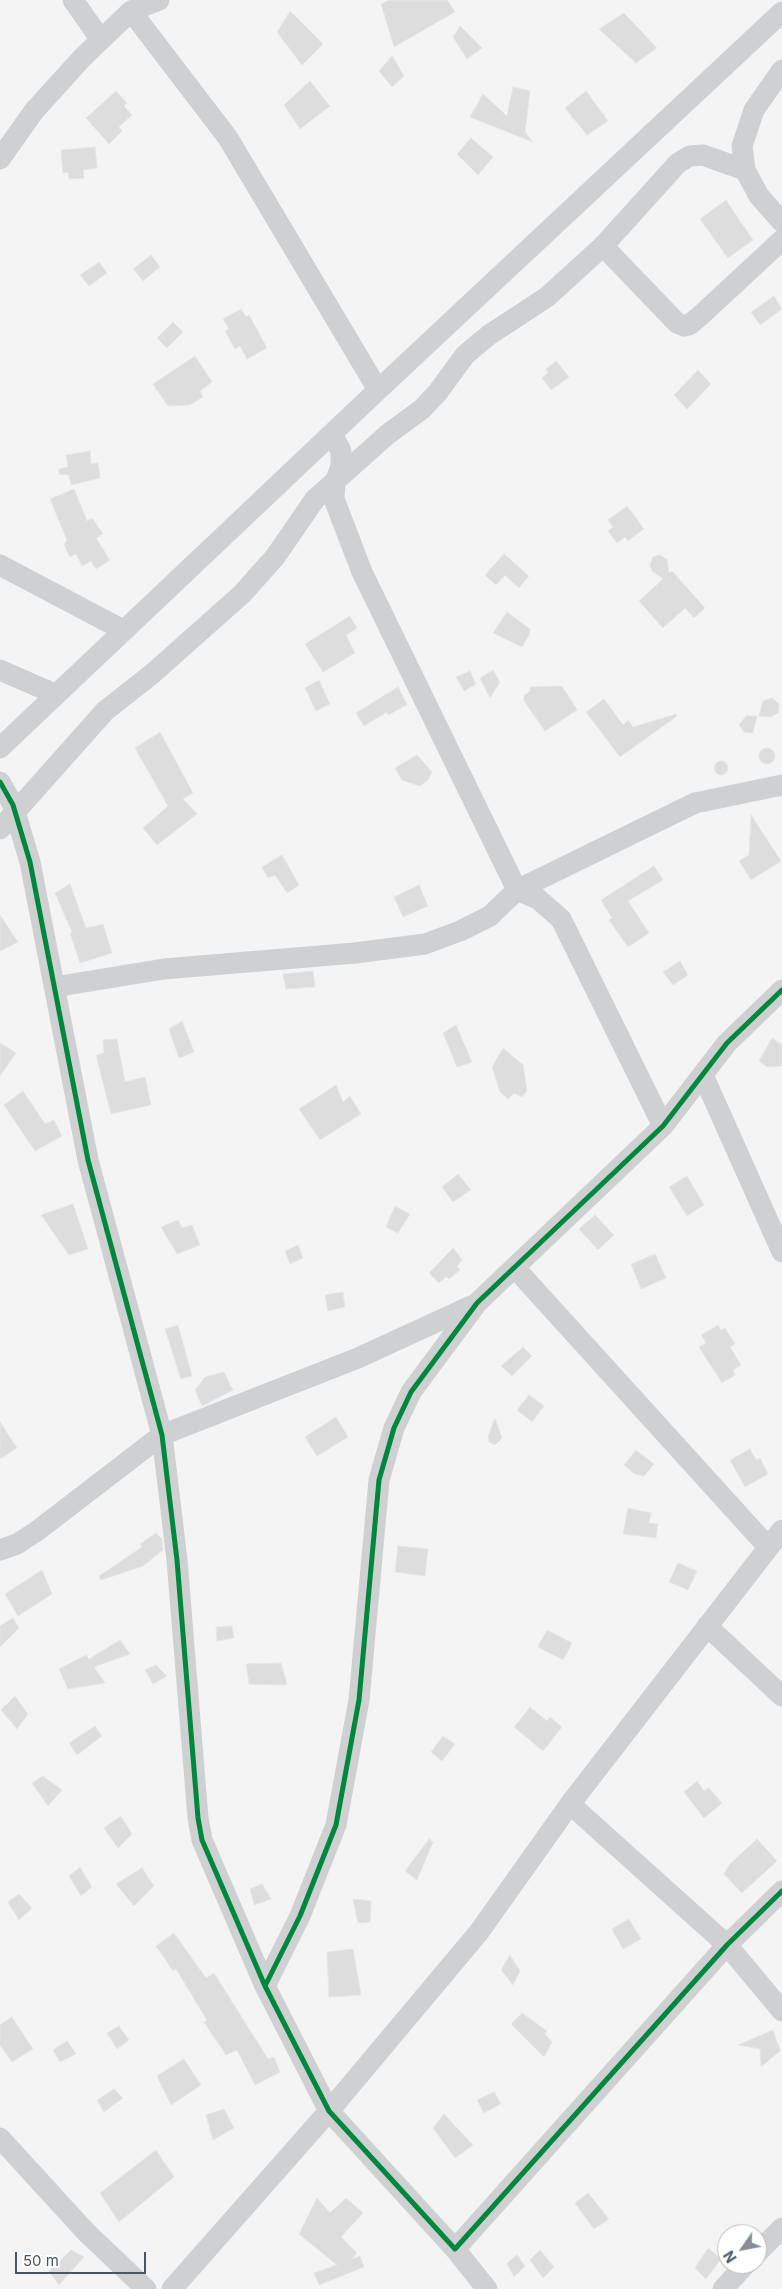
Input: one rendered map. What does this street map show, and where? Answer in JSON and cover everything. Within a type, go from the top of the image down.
[{"type":"street","points":[[73,0],[101,40]]},
{"type":"street","points":[[0,159],[34,111],[101,40],[131,11],[159,0]]},
{"type":"street","points":[[131,11],[228,138],[378,390]]},
{"type":"street","points":[[0,748],[378,390],[782,12]]},
{"type":"street","points":[[782,70],[754,110],[742,146],[745,170],[759,196],[782,222]]},
{"type":"street","points":[[0,828],[105,711],[152,674],[242,594],[286,543],[304,512],[388,434],[422,409],[438,392],[465,355],[489,335],[547,297],[602,246],[671,170],[690,156],[703,155],[745,170]]},
{"type":"street","points":[[602,246],[677,323],[684,326],[689,325],[700,316],[782,240]]},
{"type":"street","points":[[332,434],[341,450],[341,466],[335,483],[334,499],[362,572],[518,890],[538,899],[561,919],[663,1126]]},
{"type":"street","points":[[0,565],[124,630]]},
{"type":"street","points":[[0,670],[55,694]]},
{"type":"street","points":[[0,782],[15,813],[30,862],[88,1160],[162,1434],[177,1560],[198,1818],[209,1858],[265,1986],[329,2111],[455,2249],[487,2289]]},
{"type":"street","points":[[54,987],[164,969],[355,953],[425,944],[460,931],[490,916],[518,890],[695,803],[782,784]]},
{"type":"street","points":[[265,1986],[300,1916],[336,1825],[359,1700],[379,1480],[394,1428],[411,1392],[477,1303],[663,1126],[727,1043],[782,990]]},
{"type":"street","points":[[703,1075],[782,1252]]},
{"type":"street","points":[[515,1268],[768,1547]]},
{"type":"street","points":[[0,1550],[37,1531],[162,1434],[358,1358],[477,1303]]},
{"type":"street","points":[[172,2289],[329,2111],[479,1932],[570,1804],[782,1530]]},
{"type":"street","points":[[706,1626],[782,1696]]},
{"type":"street","points":[[570,1804],[727,1945],[782,2011]]},
{"type":"street","points":[[455,2249],[727,1945],[782,1891]]},
{"type":"street","points":[[0,2138],[86,2232],[146,2289]]},
{"type":"street","points":[[767,2242],[782,2228]]},
{"type":"street","points":[[723,2289],[737,2274]]},
{"type":"building","points":[[390,0],[447,0],[455,12],[394,47],[381,4]]},
{"type":"building","points":[[290,11],[323,44],[302,65],[277,32]]},
{"type":"building","points":[[624,13],[657,48],[636,63],[599,29]]},
{"type":"building","points":[[460,26],[482,48],[467,59],[453,37]]},
{"type":"building","points":[[392,56],[404,76],[392,87],[379,71]]},
{"type":"building","points":[[310,81],[330,106],[300,129],[284,105]]},
{"type":"building","points":[[513,87],[530,91],[525,132],[533,142],[470,117],[483,94],[507,116]]},
{"type":"building","points":[[116,91],[127,103],[124,106],[132,115],[119,127],[122,131],[109,144],[86,118]]},
{"type":"building","points":[[586,91],[608,121],[587,135],[565,108]]},
{"type":"building","points":[[471,138],[493,157],[478,175],[457,154]]},
{"type":"building","points":[[95,147],[97,168],[83,170],[84,178],[69,179],[68,172],[63,173],[61,150]]},
{"type":"building","points":[[726,200],[753,240],[728,258],[700,219]]},
{"type":"building","points":[[151,255],[160,267],[143,281],[133,269]]},
{"type":"building","points":[[99,262],[107,273],[89,286],[80,275]]},
{"type":"building","points":[[774,296],[782,309],[760,325],[751,312]]},
{"type":"building","points":[[241,309],[246,317],[249,315],[267,348],[247,359],[240,346],[235,349],[225,331],[229,329],[223,319]]},
{"type":"building","points":[[173,322],[183,332],[167,348],[157,338]]},
{"type":"building","points":[[195,356],[212,382],[200,391],[203,397],[190,405],[168,406],[153,384]]},
{"type":"building","points":[[556,361],[569,377],[551,390],[542,378],[548,373],[546,369]]},
{"type":"building","points":[[698,370],[711,384],[687,409],[674,395]]},
{"type":"building","points":[[90,451],[91,464],[98,463],[100,478],[71,485],[69,475],[59,474],[59,469],[68,467],[66,455]]},
{"type":"building","points":[[74,489],[87,521],[92,518],[103,534],[96,538],[110,560],[96,569],[91,561],[82,566],[76,554],[70,557],[64,545],[67,540],[50,499]]},
{"type":"building","points":[[627,506],[644,529],[628,541],[625,537],[617,543],[608,531],[613,527],[608,520]]},
{"type":"building","points":[[504,554],[529,576],[519,588],[505,575],[496,585],[485,575]]},
{"type":"building","points":[[659,555],[667,559],[669,573],[672,571],[705,608],[694,618],[685,608],[663,628],[639,601],[663,579],[652,571],[650,565],[653,557]]},
{"type":"building","points":[[507,612],[530,629],[530,634],[522,647],[493,633]]},
{"type":"building","points":[[350,616],[357,628],[346,635],[355,653],[323,672],[305,644]]},
{"type":"building","points":[[493,670],[500,682],[490,698],[480,678]]},
{"type":"building","points":[[470,671],[476,684],[464,691],[456,677]]},
{"type":"building","points":[[319,680],[330,704],[316,711],[305,688]]},
{"type":"building","points":[[562,686],[577,710],[545,731],[524,701],[524,696],[531,690],[530,687]]},
{"type":"building","points":[[398,687],[407,705],[388,715],[387,712],[364,726],[356,713]]},
{"type":"building","points":[[772,698],[779,704],[778,713],[771,717],[759,716],[763,701]]},
{"type":"building","points":[[604,699],[623,725],[628,720],[633,727],[676,714],[677,716],[620,757],[586,712]]},
{"type":"building","points":[[746,716],[757,716],[753,733],[744,732],[739,725]]},
{"type":"building","points":[[160,732],[193,793],[183,799],[197,814],[157,845],[143,828],[168,806],[135,748]]},
{"type":"building","points":[[767,748],[775,756],[767,764],[759,756]]},
{"type":"building","points":[[417,755],[432,772],[428,780],[420,786],[402,780],[395,768]]},
{"type":"building","points":[[718,761],[724,761],[728,768],[724,775],[718,775],[714,771],[714,765]]},
{"type":"building","points":[[751,815],[781,861],[751,880],[739,861],[749,855]]},
{"type":"building","points":[[282,855],[299,885],[287,893],[275,875],[268,878],[262,867]]},
{"type":"building","points":[[654,866],[663,880],[628,901],[649,933],[628,947],[609,920],[612,918],[601,900]]},
{"type":"building","points":[[70,884],[86,928],[103,924],[112,953],[80,963],[70,933],[72,932],[55,893]]},
{"type":"building","points":[[419,885],[428,906],[403,917],[394,897]]},
{"type":"building","points":[[0,915],[18,942],[0,951]]},
{"type":"building","points":[[680,961],[688,975],[673,985],[663,972]]},
{"type":"building","points":[[313,971],[315,987],[286,989],[283,974]]},
{"type":"building","points":[[182,1021],[194,1052],[179,1058],[169,1029]]},
{"type":"building","points":[[456,1025],[472,1062],[457,1067],[443,1033]]},
{"type":"building","points":[[772,1038],[782,1045],[782,1066],[767,1067],[759,1061]]},
{"type":"building","points":[[117,1039],[125,1082],[145,1077],[151,1105],[111,1114],[96,1055],[104,1053],[103,1040]]},
{"type":"building","points":[[0,1043],[16,1053],[0,1076]]},
{"type":"building","points":[[503,1048],[523,1065],[527,1091],[522,1097],[514,1093],[508,1099],[500,1092],[492,1067]]},
{"type":"building","points":[[336,1085],[343,1102],[350,1096],[361,1114],[320,1140],[299,1109]]},
{"type":"building","points":[[23,1091],[45,1124],[54,1120],[62,1136],[35,1151],[4,1105]]},
{"type":"building","points":[[458,1174],[471,1190],[453,1202],[442,1187]]},
{"type":"building","points":[[687,1176],[704,1205],[687,1216],[669,1187]]},
{"type":"building","points":[[73,1204],[88,1249],[69,1255],[41,1215]]},
{"type":"building","points":[[395,1206],[410,1214],[398,1233],[386,1227]]},
{"type":"building","points":[[595,1215],[614,1235],[598,1250],[579,1229]]},
{"type":"building","points":[[178,1220],[182,1228],[192,1225],[200,1245],[177,1254],[161,1227]]},
{"type":"building","points":[[298,1245],[303,1258],[290,1264],[285,1251]]},
{"type":"building","points":[[453,1248],[462,1259],[457,1267],[460,1270],[449,1279],[446,1277],[439,1283],[429,1273]]},
{"type":"building","points":[[655,1254],[666,1278],[641,1289],[631,1264]]},
{"type":"building","points":[[343,1292],[345,1307],[328,1311],[325,1295]]},
{"type":"building","points":[[178,1325],[192,1376],[181,1379],[165,1329]]},
{"type":"building","points":[[718,1325],[721,1330],[725,1328],[735,1344],[730,1347],[741,1365],[733,1370],[735,1375],[722,1383],[699,1347],[706,1343],[701,1335]]},
{"type":"building","points":[[523,1347],[532,1356],[512,1376],[501,1366]]},
{"type":"building","points":[[224,1372],[233,1390],[202,1406],[195,1390],[205,1377]]},
{"type":"building","points":[[529,1395],[544,1406],[532,1422],[517,1410]]},
{"type":"building","points":[[336,1417],[348,1437],[317,1456],[305,1437]]},
{"type":"building","points":[[495,1418],[502,1438],[495,1445],[489,1442],[488,1436]]},
{"type":"building","points":[[0,1422],[17,1448],[0,1459]]},
{"type":"building","points":[[750,1449],[756,1460],[760,1458],[768,1474],[745,1487],[730,1460]]},
{"type":"building","points":[[636,1450],[654,1464],[644,1476],[635,1474],[624,1465]]},
{"type":"building","points":[[628,1508],[651,1513],[649,1523],[658,1524],[656,1538],[623,1534]]},
{"type":"building","points":[[156,1533],[162,1539],[163,1550],[143,1566],[101,1580],[99,1576],[142,1547],[140,1544]]},
{"type":"building","points":[[398,1546],[428,1549],[425,1576],[395,1572]]},
{"type":"building","points":[[678,1563],[697,1571],[688,1590],[669,1582]]},
{"type":"building","points":[[42,1570],[52,1594],[18,1616],[5,1594]]},
{"type":"building","points":[[13,1618],[19,1628],[0,1647],[0,1626]]},
{"type":"building","points":[[232,1626],[234,1638],[217,1641],[216,1627]]},
{"type":"building","points":[[547,1630],[572,1643],[563,1660],[538,1647]]},
{"type":"building","points":[[120,1640],[130,1654],[94,1667],[105,1683],[68,1689],[59,1669],[86,1655],[89,1659]]},
{"type":"building","points":[[281,1663],[287,1685],[249,1684],[246,1664]]},
{"type":"building","points":[[156,1665],[167,1676],[153,1684],[145,1670]]},
{"type":"building","points":[[15,1696],[28,1714],[17,1729],[1,1710]]},
{"type":"building","points":[[530,1707],[547,1721],[550,1717],[562,1727],[543,1751],[514,1727]]},
{"type":"building","points":[[95,1726],[102,1736],[77,1755],[69,1743]]},
{"type":"building","points":[[443,1736],[455,1744],[442,1761],[431,1752]]},
{"type":"building","points":[[43,1776],[62,1790],[48,1806],[32,1783]]},
{"type":"building","points":[[697,1781],[704,1791],[709,1788],[722,1803],[704,1818],[684,1792]]},
{"type":"building","points":[[121,1816],[132,1834],[118,1848],[104,1828]]},
{"type":"building","points":[[429,1839],[433,1842],[417,1880],[405,1871]]},
{"type":"building","points":[[757,1839],[777,1861],[742,1893],[724,1874],[729,1865]]},
{"type":"building","points":[[80,1867],[92,1887],[81,1896],[69,1876]]},
{"type":"building","points":[[142,1868],[154,1886],[134,1906],[116,1884]]},
{"type":"building","points":[[262,1884],[271,1899],[254,1905],[250,1889]]},
{"type":"building","points":[[19,1894],[32,1908],[19,1920],[8,1902]]},
{"type":"building","points":[[353,1899],[371,1901],[370,1922],[358,1923]]},
{"type":"building","points":[[629,1919],[641,1939],[623,1949],[612,1929]]},
{"type":"building","points":[[174,1933],[206,1978],[214,1973],[268,2059],[274,2057],[280,2072],[255,2085],[237,2050],[226,2055],[204,2022],[207,2020],[176,1969],[173,1971],[156,1946]]},
{"type":"building","points":[[353,1949],[361,1995],[329,1997],[327,1952]]},
{"type":"building","points":[[510,1955],[520,1971],[513,1985],[501,1970]]},
{"type":"building","points":[[522,2013],[547,2031],[545,2034],[552,2042],[544,2057],[511,2024]]},
{"type":"building","points":[[12,2017],[33,2049],[12,2062],[0,2045],[0,2025]]},
{"type":"building","points":[[119,2026],[129,2040],[117,2049],[107,2033]]},
{"type":"building","points":[[773,2030],[780,2051],[761,2067],[760,2049],[738,2045]]},
{"type":"building","points":[[67,2041],[76,2054],[60,2062],[53,2050]]},
{"type":"building","points":[[184,2059],[201,2085],[171,2105],[157,2076]]},
{"type":"building","points":[[114,2089],[123,2098],[104,2112],[97,2100]]},
{"type":"building","points":[[494,2092],[501,2104],[484,2113],[477,2100]]},
{"type":"building","points":[[224,2109],[234,2128],[213,2140],[206,2115]]},
{"type":"building","points":[[444,2114],[473,2145],[455,2158],[433,2128]]},
{"type":"building","points":[[156,2150],[174,2177],[119,2222],[100,2193]]},
{"type":"building","points":[[588,2193],[609,2219],[594,2229],[575,2203]]},
{"type":"building","points":[[317,2198],[330,2213],[346,2198],[363,2213],[341,2237],[357,2253],[352,2259],[360,2256],[364,2267],[319,2285],[314,2273],[337,2265],[299,2234]]},
{"type":"building","points":[[708,2248],[717,2256],[717,2264],[706,2279],[695,2268]]},
{"type":"building","points":[[71,2250],[84,2257],[59,2285],[49,2271]]},
{"type":"building","points":[[540,2250],[554,2267],[543,2278],[530,2260]]},
{"type":"building","points":[[517,2255],[525,2266],[514,2277],[507,2263]]},
{"type":"cycle path","points":[[0,782],[13,805],[30,862],[88,1160],[162,1435],[177,1560],[198,1818],[202,1840],[265,1986],[329,2111],[455,2249],[727,1945],[782,1891]]},
{"type":"cycle path","points":[[265,1986],[300,1916],[336,1825],[359,1700],[379,1480],[394,1428],[411,1392],[477,1303],[663,1126],[727,1043],[782,990]]}]
